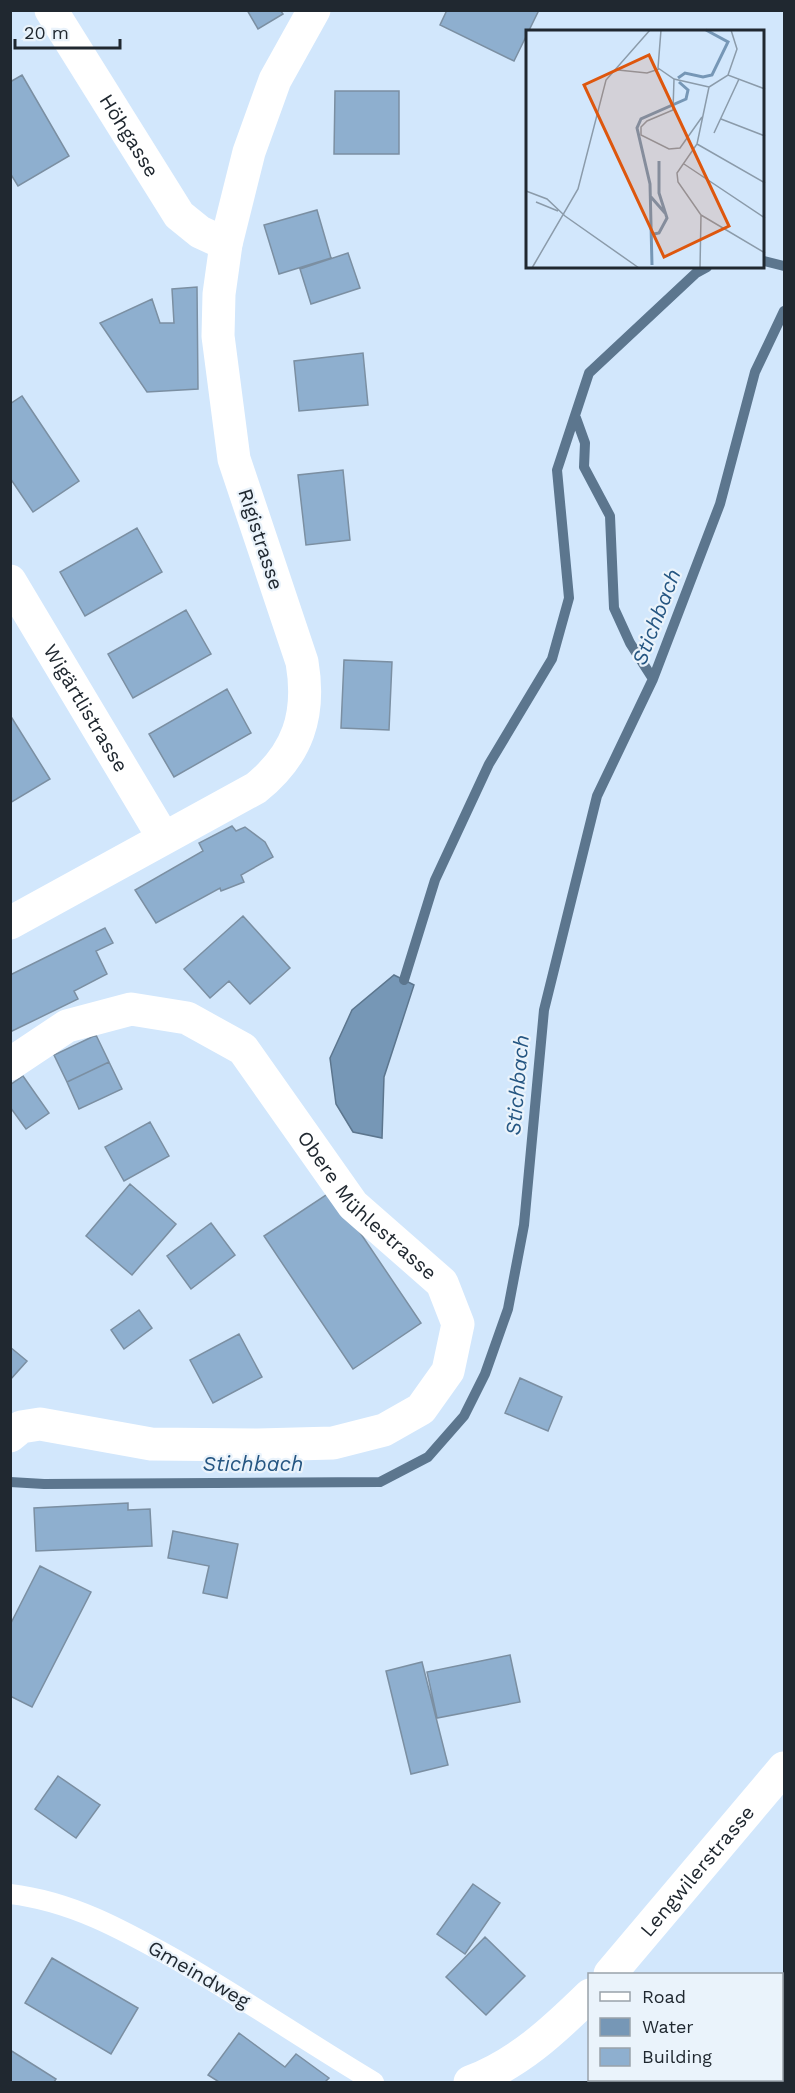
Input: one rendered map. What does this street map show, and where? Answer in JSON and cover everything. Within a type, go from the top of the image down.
[{"type":"street","name":"Höhgasse","points":[[51,10],[179,215],[200,232],[226,244]]},
{"type":"street","name":"Rigistrasse","points":[[10,923],[256,788],[275,772],[290,750],[302,725],[305,704],[302,662],[234,459],[218,336],[219,294],[226,244],[249,152],[275,80],[314,10]]},
{"type":"street","name":"Wigärtlistrasse","points":[[10,581],[163,837]]},
{"type":"street","name":"Obere Mühlestrasse","points":[[10,1064],[68,1026],[131,1009],[187,1018],[243,1049],[352,1204],[442,1283],[458,1324],[448,1371],[421,1409],[384,1430],[344,1440],[258,1445],[151,1444],[40,1424],[21,1427],[10,1436]]},
{"type":"street","name":"Lengwilerstrasse","points":[[611,1973],[784,1768]]},
{"type":"street","points":[[470,2082],[513,2062],[547,2036],[588,1997]]},
{"type":"lane","name":"Gmeindweg","points":[[10,1894],[71,1908],[108,1922],[236,1994],[374,2082]]},
{"type":"water","points":[[394,975],[414,985],[384,1077],[382,1138],[353,1132],[336,1104],[330,1058],[352,1010]]},
{"type":"building","points":[[247,10],[280,10],[283,14],[258,29]]},
{"type":"building","points":[[447,10],[539,10],[529,30],[526,30],[526,37],[514,61],[440,25]]},
{"type":"building","points":[[22,75],[69,156],[18,186],[10,173],[10,82]]},
{"type":"building","points":[[335,91],[399,91],[399,154],[334,154]]},
{"type":"building","points":[[317,210],[331,258],[279,274],[264,225]]},
{"type":"building","points":[[348,253],[360,288],[311,304],[300,269]]},
{"type":"building","points":[[197,287],[198,389],[147,392],[100,323],[152,299],[160,323],[174,323],[172,289]]},
{"type":"building","points":[[363,353],[368,405],[299,411],[294,361]]},
{"type":"building","points":[[22,396],[79,481],[33,512],[10,478],[10,404]]},
{"type":"building","points":[[343,470],[350,540],[306,545],[298,475]]},
{"type":"building","points":[[137,528],[162,572],[85,616],[60,572]]},
{"type":"building","points":[[186,610],[211,654],[133,698],[108,654]]},
{"type":"building","points":[[344,660],[392,662],[389,730],[341,728]]},
{"type":"building","points":[[227,689],[251,733],[174,777],[149,734]]},
{"type":"building","points":[[10,715],[50,779],[10,803]]},
{"type":"building","points":[[232,826],[236,831],[245,827],[265,842],[273,857],[241,875],[244,882],[221,891],[220,888],[156,923],[135,890],[203,851],[199,843]]},
{"type":"building","points":[[243,916],[290,968],[250,1004],[229,981],[210,998],[184,969]]},
{"type":"building","points":[[105,928],[113,943],[96,951],[107,974],[74,991],[78,999],[10,1032],[10,975]]},
{"type":"building","points":[[96,1035],[109,1062],[67,1082],[54,1055]]},
{"type":"building","points":[[109,1062],[122,1089],[79,1109],[67,1082]]},
{"type":"building","points":[[23,1076],[49,1113],[26,1129],[10,1107],[10,1085]]},
{"type":"building","points":[[150,1122],[169,1156],[124,1181],[105,1147]]},
{"type":"building","points":[[130,1184],[176,1224],[132,1275],[86,1236]]},
{"type":"building","points":[[332,1191],[421,1323],[353,1369],[264,1236]]},
{"type":"building","points":[[211,1223],[235,1255],[191,1289],[167,1256]]},
{"type":"building","points":[[139,1310],[152,1328],[124,1349],[111,1330]]},
{"type":"building","points":[[239,1334],[262,1377],[213,1403],[190,1360]]},
{"type":"building","points":[[10,1347],[27,1361],[10,1380]]},
{"type":"building","points":[[520,1378],[562,1397],[548,1431],[505,1413]]},
{"type":"building","points":[[128,1503],[128,1510],[150,1509],[152,1546],[36,1551],[34,1508]]},
{"type":"building","points":[[173,1531],[238,1544],[227,1598],[203,1593],[209,1566],[168,1558]]},
{"type":"building","points":[[40,1566],[91,1592],[32,1707],[10,1696],[10,1625]]},
{"type":"building","points":[[510,1655],[520,1702],[437,1718],[427,1672]]},
{"type":"building","points":[[422,1662],[448,1765],[411,1774],[386,1671]]},
{"type":"building","points":[[58,1776],[100,1805],[76,1838],[35,1809]]},
{"type":"building","points":[[473,1884],[500,1903],[465,1954],[437,1934]]},
{"type":"building","points":[[485,1937],[525,1976],[486,2015],[446,1977]]},
{"type":"building","points":[[52,1958],[138,2008],[111,2054],[25,2003]]},
{"type":"building","points":[[239,2033],[285,2067],[296,2054],[329,2078],[325,2082],[219,2082],[208,2075]]},
{"type":"building","points":[[10,2050],[56,2079],[54,2082],[10,2082]]},
{"type":"waterway","points":[[765,261],[784,266]]},
{"type":"waterway","points":[[404,980],[435,880],[489,764],[552,659],[569,598],[557,470],[589,373],[696,273],[705,268]]},
{"type":"waterway","name":"Stichbach","points":[[10,1482],[44,1484],[380,1482],[428,1457],[464,1416],[485,1374],[508,1309],[524,1225],[544,1010],[597,796],[653,679],[720,504],[755,372],[784,311]]},
{"type":"waterway","points":[[576,418],[585,443],[584,467],[610,516],[614,608],[630,643],[653,679]]}]
